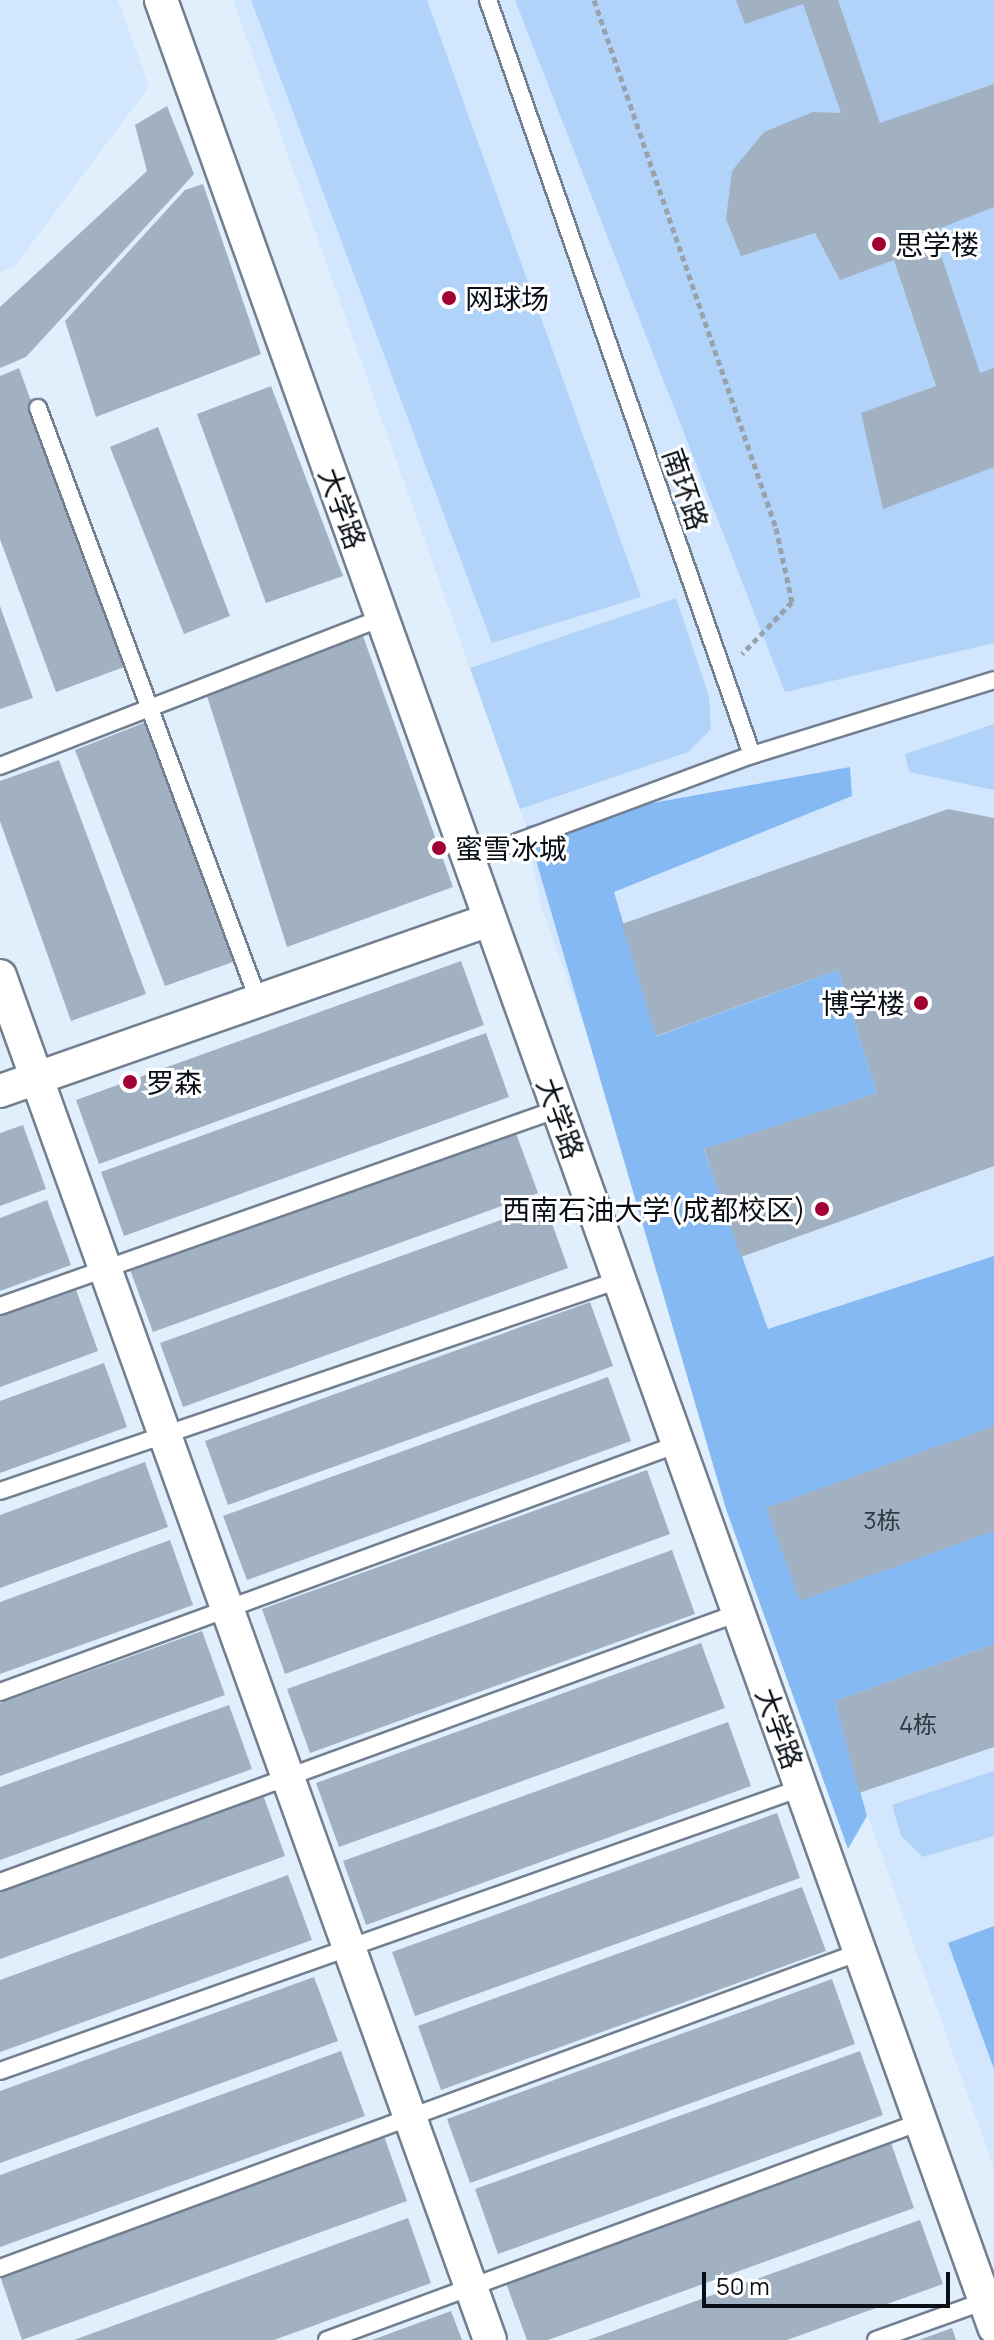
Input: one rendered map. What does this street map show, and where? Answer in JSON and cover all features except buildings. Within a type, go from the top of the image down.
[{"type":"street","name":"大学路","points":[[161,0],[989,2314]]},
{"type":"street","points":[[0,1091],[489,920]]},
{"type":"street","points":[[0,976],[490,2340]]},
{"type":"lane","name":"南环路","points":[[488,0],[752,755]]},
{"type":"lane","points":[[38,408],[259,1002]]},
{"type":"lane","points":[[0,766],[382,618]]},
{"type":"lane","points":[[469,860],[752,755],[994,680]]},
{"type":"lane","points":[[0,1306],[558,1109]]},
{"type":"lane","points":[[0,1491],[619,1280]]},
{"type":"lane","points":[[0,1692],[678,1444]]},
{"type":"lane","points":[[0,1882],[738,1613]]},
{"type":"lane","points":[[0,2071],[801,1788]]},
{"type":"lane","points":[[0,2268],[860,1952]]},
{"type":"lane","points":[[327,2340],[920,2122]]},
{"type":"lane","points":[[876,2340],[989,2314]]},
{"type":"path","points":[[594,0],[629,113],[723,364],[776,528],[792,602],[723,674]]},
{"type":"shaded area","points":[[0,0],[118,0],[149,87],[15,266],[0,272]]},
{"type":"shaded area","name":"西南石油大学(成都校区)","points":[[233,0],[994,0],[994,2168],[541,906],[526,826]]},
{"type":"shaded area","name":"网球场","points":[[251,0],[427,0],[641,597],[492,643]]},
{"type":"shaded area","points":[[515,0],[994,0],[994,643],[785,692]]},
{"type":"shaded area","points":[[676,598],[709,696],[711,729],[688,752],[520,809],[470,668]]},
{"type":"shaded area","points":[[994,724],[994,790],[909,772],[905,754]]},
{"type":"shaded area","points":[[850,767],[852,796],[614,892],[657,1036],[838,970],[877,1093],[704,1150],[768,1329],[994,1256],[994,1644],[835,1701],[867,1816],[848,1849],[726,1509],[526,826]]},
{"type":"shaded area","points":[[994,1771],[994,1836],[923,1857],[901,1836],[892,1805]]},
{"type":"shaded area","points":[[994,1926],[994,2069],[948,1943]]},
{"type":"place","name":"思学楼","points":[[879,244]]},
{"type":"place","name":"网球场","points":[[449,298]]},
{"type":"place","name":"蜜雪冰城","points":[[439,848]]},
{"type":"place","name":"博学楼","points":[[921,1003]]},
{"type":"place","name":"罗森","points":[[130,1082]]},
{"type":"place","name":"西南石油大学(成都校区)","points":[[822,1209]]}]
